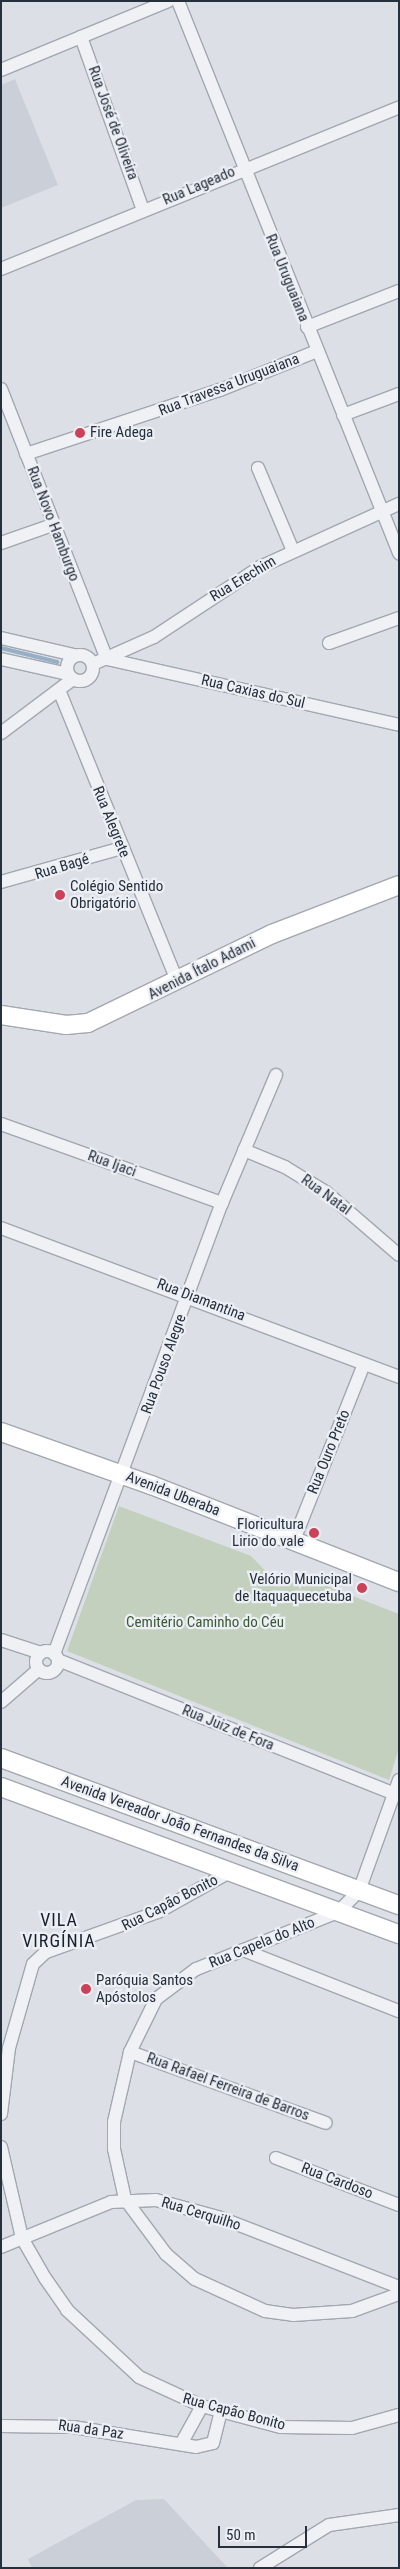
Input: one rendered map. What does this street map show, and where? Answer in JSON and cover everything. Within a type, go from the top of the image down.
[{"type":"main road","name":"Avenida Ítalo Adami","points":[[1,1015],[78,1024],[177,981],[272,934],[399,885]]},
{"type":"main road","name":"Avenida Uberaba","points":[[1,1432],[124,1475],[399,1582]]},
{"type":"main road","name":"Avenida Vereador João Fernandes da Silva","points":[[1,1758],[399,1905]]},
{"type":"main road","name":"Avenida Vereador João Fernandes da Silva","points":[[2,1789],[399,1934]]},
{"type":"street","points":[[1,70],[81,37],[137,6],[168,1]]},
{"type":"street","name":"Rua Uruguaiana","points":[[178,1],[243,168],[399,553]]},
{"type":"street","name":"Rua José de Oliveira","points":[[81,37],[143,210]]},
{"type":"street","name":"Rua Lageado","points":[[1,269],[243,168],[399,107]]},
{"type":"street","points":[[307,327],[399,291]]},
{"type":"street","name":"Rua Travessa Uruguaiana","points":[[26,454],[220,390],[317,351]]},
{"type":"street","name":"Rua Novo Hamburgo","points":[[1,389],[7,421],[26,454],[106,659]]},
{"type":"street","points":[[343,415],[399,394]]},
{"type":"street","points":[[258,468],[293,551]]},
{"type":"street","name":"Rua Erechim","points":[[71,677],[87,680],[93,664],[154,637],[240,578],[293,551],[399,504]]},
{"type":"street","points":[[1,543],[52,524]]},
{"type":"street","points":[[329,643],[399,618]]},
{"type":"street","points":[[1,638],[74,656],[87,656],[93,664]]},
{"type":"street","points":[[71,677],[66,667],[74,656]]},
{"type":"street","points":[[1,659],[71,677]]},
{"type":"street","name":"Rua Caxias do Sul","points":[[106,659],[399,725]]},
{"type":"street","points":[[1,733],[59,690],[71,677]]},
{"type":"street","name":"Rua Alegrete","points":[[59,690],[177,981]]},
{"type":"street","name":"Rua Bagé","points":[[1,882],[122,848]]},
{"type":"street","name":"Rua Pouso Alegre","points":[[56,1657],[222,1204],[276,1075]]},
{"type":"street","name":"Rua Ijaci","points":[[1,1124],[222,1204]]},
{"type":"street","name":"Rua Natal","points":[[244,1150],[285,1167],[326,1192],[399,1255]]},
{"type":"street","name":"Rua Diamantina","points":[[1,1228],[190,1295],[399,1376]]},
{"type":"street","name":"Rua Ouro Preto","points":[[294,1540],[364,1364]]},
{"type":"street","points":[[1,1640],[41,1653],[37,1659],[39,1669]]},
{"type":"street","name":"Rua Juiz de Fora","points":[[41,1653],[56,1657],[396,1795]]},
{"type":"street","points":[[39,1669],[52,1672],[56,1657]]},
{"type":"street","points":[[1,1702],[39,1669]]},
{"type":"street","points":[[338,1912],[359,1890],[396,1795],[399,1780]]},
{"type":"street","name":"Rua Capão Bonito","points":[[1,2114],[9,2048],[33,1964],[46,1952],[158,1912],[228,1873]]},
{"type":"street","name":"Rua Capela do Alto","points":[[338,1912],[243,1950],[173,1982],[145,2015],[130,2052],[114,2122],[114,2149],[125,2198],[166,2254],[195,2279],[265,2311],[330,2315],[399,2294]]},
{"type":"street","points":[[243,1950],[399,2011]]},
{"type":"street","name":"Rua Rafael Ferreira de Barros","points":[[130,2052],[326,2123]]},
{"type":"street","name":"Rua Capão Bonito","points":[[1,2147],[22,2238],[67,2310],[111,2354],[139,2377],[202,2406],[281,2427],[320,2430],[352,2428],[399,2415]]},
{"type":"street","name":"Rua Cardoso","points":[[276,2158],[399,2205]]},
{"type":"street","name":"Rua Cerquilho","points":[[1,2247],[125,2198],[183,2206],[399,2287]]},
{"type":"street","points":[[181,2444],[202,2406]]},
{"type":"street","name":"Rua da Paz","points":[[1,2426],[73,2426],[181,2444],[213,2443],[221,2411]]},
{"type":"street","points":[[260,2568],[329,2525],[399,2515]]},
{"type":"shaded area","points":[[15,79],[58,185],[1,208],[1,85]]},
{"type":"shaded area","points":[[164,2499],[228,2568],[32,2568],[28,2559],[136,2500]]},
{"type":"green space","name":"Cemitério Caminho do Céu","points":[[119,1506],[251,1556],[277,1583],[317,1582],[399,1614],[399,1748],[389,1780],[67,1651]]},
{"type":"waterway","points":[[1,648],[57,662]]},
{"type":"place","name":"Fire Adega","points":[[80,433]]},
{"type":"place","name":"Colégio Sentido Obrigatório","points":[[60,895]]},
{"type":"place","name":"Floricultura Lirio do vale","points":[[314,1533]]},
{"type":"place","name":"Velório Municipal de Itaquaquecetuba","points":[[362,1588]]},
{"type":"place","name":"Paróquia Santos Apóstolos","points":[[86,1989]]},
{"type":"district","name":"VILA VIRGÍNIA","points":[[59,1931]]}]
